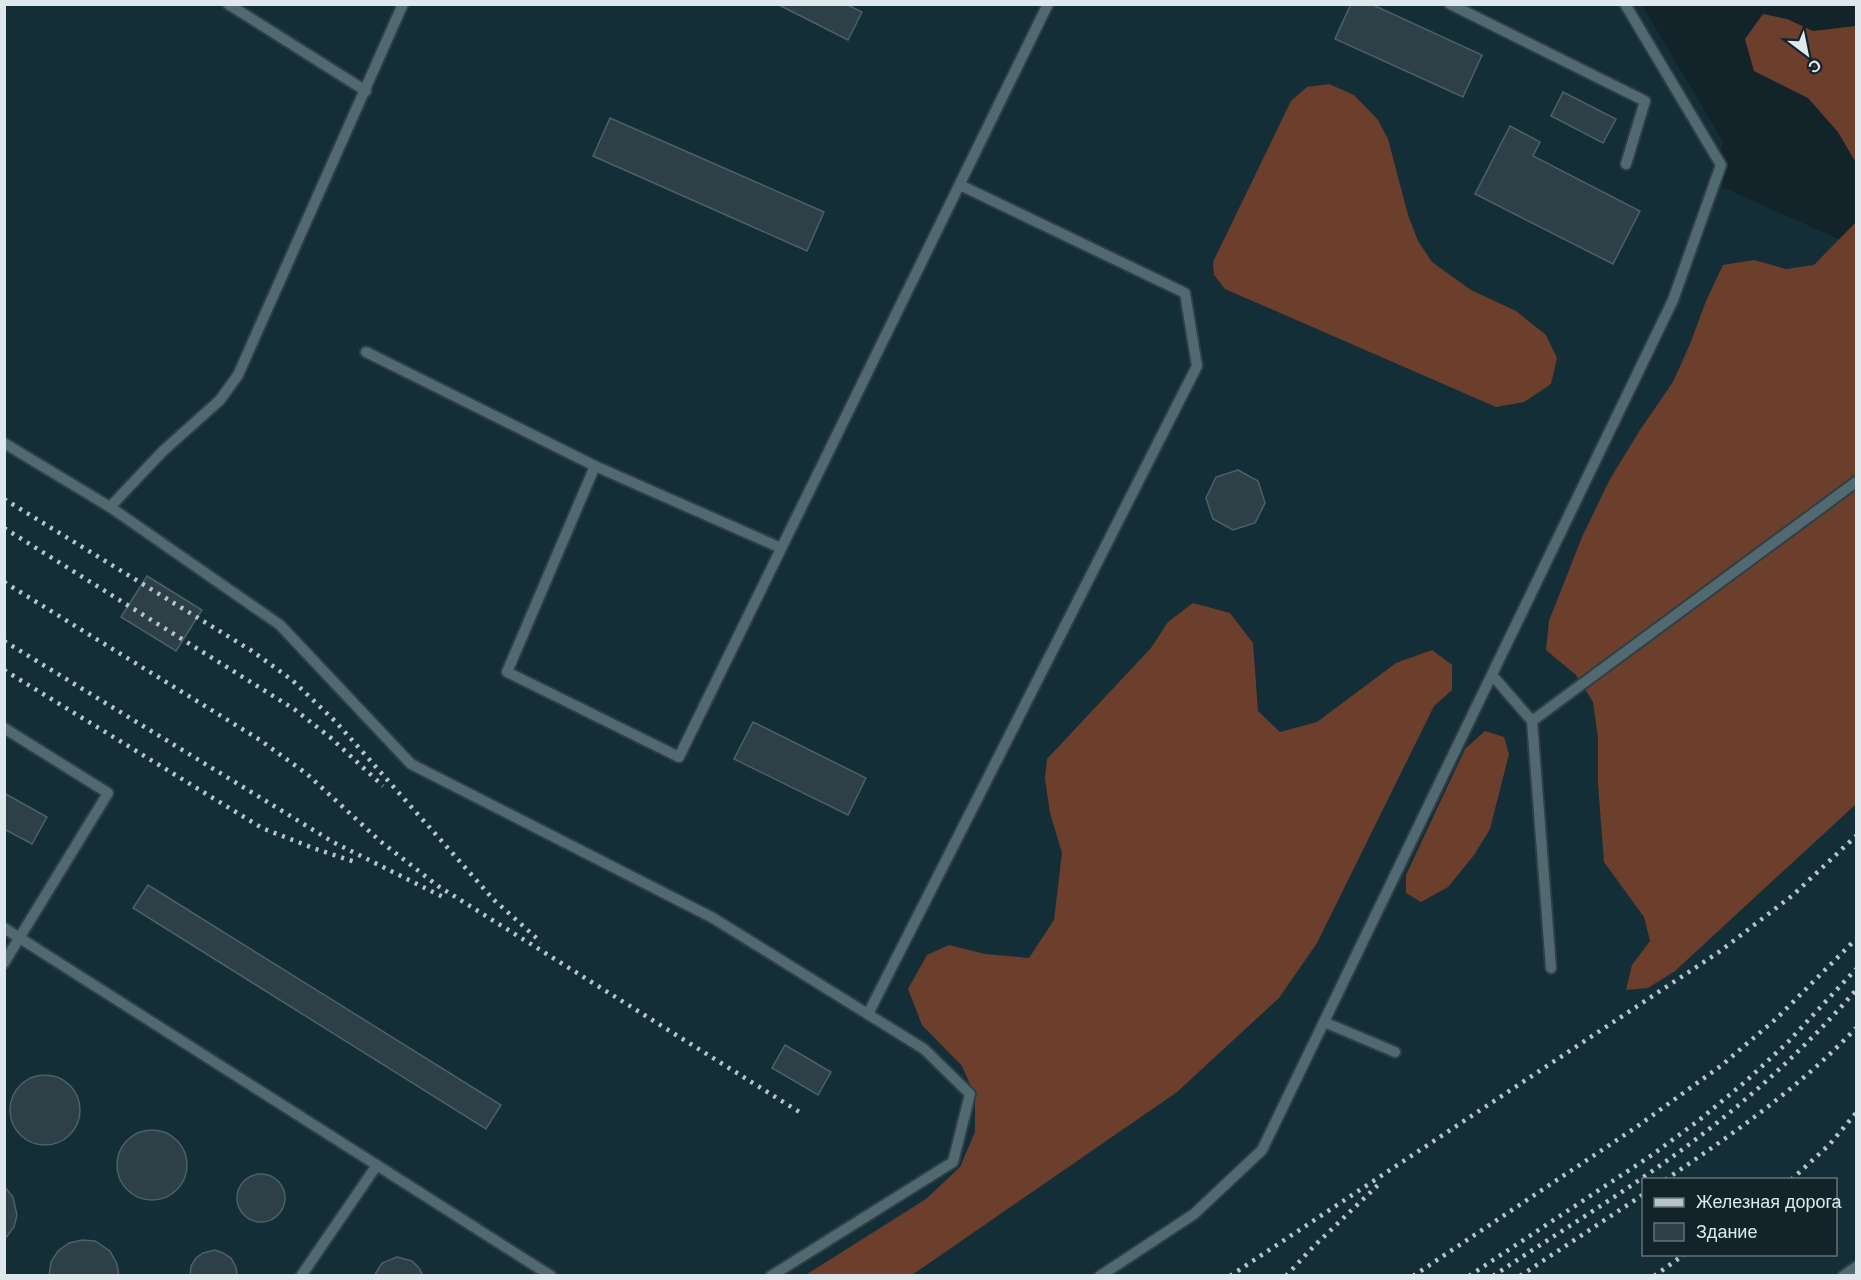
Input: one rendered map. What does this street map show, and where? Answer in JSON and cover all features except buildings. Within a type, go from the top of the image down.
[{"type":"lane","points":[[228,4],[366,92]]},
{"type":"lane","points":[[110,507],[163,451],[220,400],[238,375],[404,4]]},
{"type":"lane","points":[[595,466],[507,672],[679,757],[1048,4]]},
{"type":"lane","points":[[1450,4],[1645,101],[1626,164]]},
{"type":"lane","points":[[1100,1275],[1194,1214],[1262,1150],[1673,300],[1721,165],[1625,4]]},
{"type":"lane","points":[[868,1014],[1197,366],[1185,293],[960,185]]},
{"type":"lane","points":[[366,352],[595,466],[782,548]]},
{"type":"lane","points":[[4,443],[110,507],[280,625],[411,764],[713,918],[924,1048],[970,1094],[952,1162],[771,1275]]},
{"type":"lane","points":[[1532,721],[1857,482]]},
{"type":"lane","points":[[1492,675],[1532,721],[1551,968]]},
{"type":"lane","points":[[4,729],[108,793],[4,963]]},
{"type":"lane","points":[[4,928],[551,1275]]},
{"type":"lane","points":[[1324,1022],[1395,1052]]},
{"type":"lane","points":[[301,1275],[377,1165]]},
{"type":"lane","points":[[1843,1275],[1857,1267]]},
{"type":"shaded area","points":[[5,5],[1642,5],[1723,142],[1713,183],[1856,247],[1856,1275],[5,1276]]},
{"type":"shaded area","points":[[1763,14],[1787,19],[1813,31],[1856,26],[1856,163],[1838,132],[1808,98],[1754,71],[1745,39]]},
{"type":"shaded area","points":[[1329,84],[1354,95],[1378,120],[1388,139],[1408,215],[1418,241],[1432,262],[1471,290],[1516,311],[1546,335],[1557,358],[1551,384],[1524,402],[1496,407],[1225,289],[1214,275],[1213,262],[1291,101],[1307,87]]},
{"type":"shaded area","points":[[1856,222],[1856,804],[1675,971],[1648,988],[1626,990],[1632,965],[1650,941],[1644,917],[1604,862],[1598,784],[1598,737],[1593,702],[1576,675],[1546,650],[1549,621],[1582,537],[1610,479],[1673,382],[1723,265],[1754,260],[1786,269],[1814,265]]},
{"type":"shaded area","points":[[1193,603],[1230,613],[1253,643],[1258,711],[1280,732],[1317,722],[1396,663],[1432,650],[1452,665],[1452,690],[1434,706],[1317,943],[1279,998],[1177,1092],[912,1275],[804,1276],[926,1199],[960,1167],[975,1132],[975,1096],[962,1066],[922,1025],[908,989],[927,955],[949,945],[985,954],[1029,958],[1054,920],[1062,853],[1050,813],[1045,779],[1047,759],[1151,648],[1168,622]]},
{"type":"shaded area","points":[[1485,731],[1504,737],[1509,754],[1490,829],[1474,855],[1448,887],[1421,902],[1406,893],[1406,875],[1465,749]]},
{"type":"railway","points":[[4,499],[252,651],[292,680],[336,722],[494,900],[541,942]]},
{"type":"railway","points":[[4,528],[294,709],[331,738],[383,786]]},
{"type":"railway","points":[[4,582],[260,740],[307,774],[380,841],[438,886],[801,1113]]},
{"type":"railway","points":[[4,641],[333,842],[443,897]]},
{"type":"railway","points":[[4,670],[262,828],[358,863]]},
{"type":"railway","points":[[1230,1276],[1719,952],[1793,895],[1856,836]]},
{"type":"railway","points":[[1413,1276],[1635,1128],[1722,1065],[1777,1018],[1856,939]]},
{"type":"railway","points":[[1469,1276],[1652,1155],[1698,1121],[1788,1042],[1856,969]]},
{"type":"railway","points":[[1493,1276],[1636,1182],[1706,1131],[1752,1094],[1795,1054],[1856,990]]},
{"type":"railway","points":[[1668,1178],[1789,1090],[1835,1050],[1856,1028]]},
{"type":"railway","points":[[1793,1178],[1829,1145],[1856,1113]]},
{"type":"railway","points":[[1286,1276],[1378,1185]]},
{"type":"railway","points":[[1520,1276],[1642,1195]]},
{"type":"railway","points":[[1654,1276],[1682,1256]]}]
